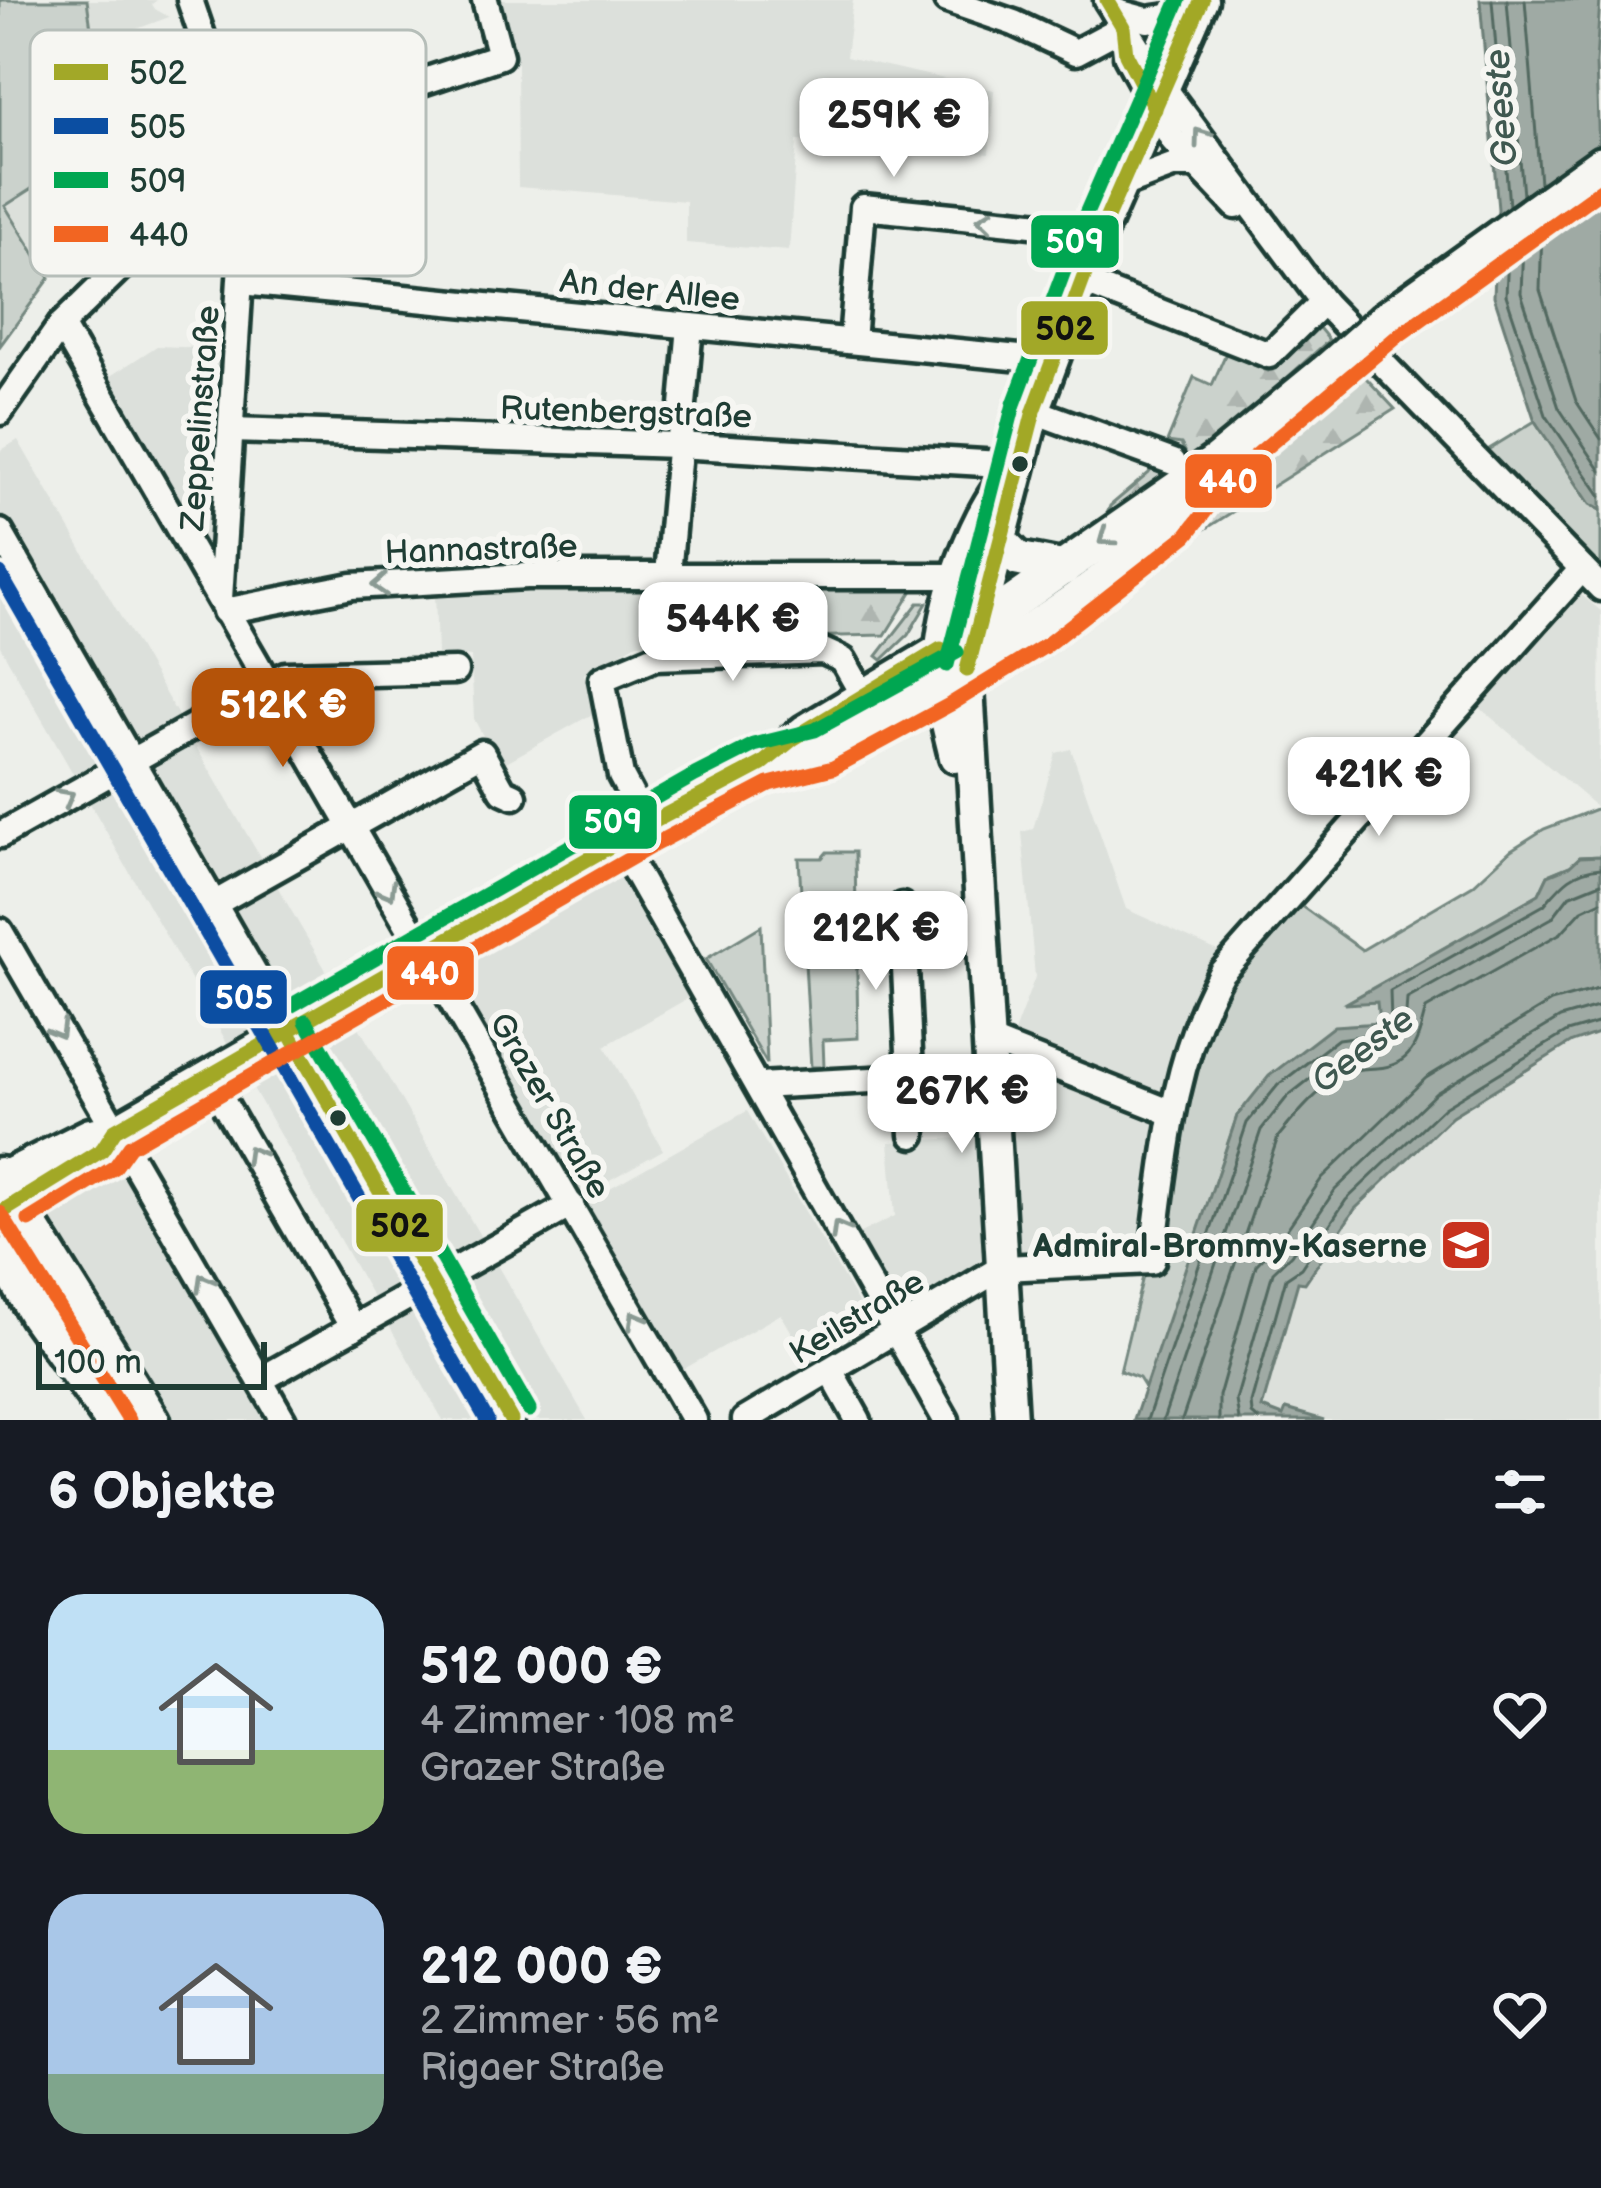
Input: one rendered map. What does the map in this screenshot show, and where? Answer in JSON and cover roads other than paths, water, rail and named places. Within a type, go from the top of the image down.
[{"type":"highway","points":[[975,629],[1218,460],[1385,319],[1601,164]]},
{"type":"highway","points":[[950,668],[1034,628],[1114,569],[1173,519],[1218,460]]},
{"type":"highway","points":[[1001,542],[1018,559],[1064,568]]},
{"type":"main road","points":[[154,1420],[4,1189],[90,1134],[115,1130],[647,825],[762,764],[823,750],[872,707],[950,668],[975,629],[1034,411],[1082,281],[1199,7]]},
{"type":"main road","points":[[1010,1420],[974,806],[950,668],[959,576],[995,490],[1018,465]]},
{"type":"main road","points":[[0,1254],[34,1316],[109,1420]]},
{"type":"street","points":[[190,0],[200,30]]},
{"type":"street","points":[[426,81],[500,56],[484,0]]},
{"type":"street","points":[[947,0],[1014,23],[1076,52],[1115,13]]},
{"type":"street","points":[[1115,13],[1147,20],[1199,7]]},
{"type":"street","points":[[1115,13],[1194,165],[1284,254]]},
{"type":"street","points":[[1160,99],[1323,302],[1601,588]]},
{"type":"street","points":[[1121,185],[1175,165],[1194,165]]},
{"type":"street","points":[[852,341],[863,207],[1101,232]]},
{"type":"street","points":[[0,412],[61,325],[111,276]]},
{"type":"street","name":"Zeppelinstraße","points":[[223,606],[241,276]]},
{"type":"street","points":[[1082,281],[1269,355],[1323,302]]},
{"type":"street","name":"An der Allee","points":[[241,282],[1052,361]]},
{"type":"street","name":"Grazer Straße","points":[[61,325],[694,1420]]},
{"type":"street","points":[[668,575],[690,326]]},
{"type":"street","points":[[1034,411],[1173,462]]},
{"type":"street","name":"Rutenbergstraße","points":[[232,430],[677,445],[1018,465]]},
{"type":"street","points":[[0,532],[512,1420]]},
{"type":"street","points":[[1001,1268],[1152,1261],[1176,1088],[1209,995],[1233,957],[1582,569]]},
{"type":"street","name":"Hannastraße","points":[[223,606],[352,586],[527,576],[959,576]]},
{"type":"street","points":[[647,825],[622,776],[602,679],[655,658],[823,651],[843,660],[872,707]]},
{"type":"street","points":[[0,835],[286,675],[455,670]]},
{"type":"street","points":[[214,904],[482,754],[503,791],[514,796]]},
{"type":"street","points":[[618,842],[946,1420]]},
{"type":"street","points":[[902,906],[913,1136]]},
{"type":"street","points":[[0,931],[283,1420]]},
{"type":"street","points":[[988,1040],[1172,1113]]},
{"type":"street","points":[[208,1076],[353,1328]]},
{"type":"street","points":[[758,1086],[910,1078]]},
{"type":"street","points":[[260,1380],[571,1205]]},
{"type":"street","name":"Keilstraße","points":[[745,1420],[1001,1268]]},
{"type":"street","points":[[830,1370],[858,1420]]},
{"type":"water","name":"Geeste","points":[[1480,0],[1600,0],[1596,63],[1601,510],[1590,504],[1535,421],[1494,296],[1498,209]]},
{"type":"water","name":"Geeste","points":[[1601,856],[1601,1032],[1572,1042],[1452,1116],[1355,1209],[1305,1283],[1298,1282],[1262,1408],[1283,1416],[1286,1409],[1324,1420],[1134,1420],[1237,1116],[1269,1076],[1334,1026],[1379,1023],[1377,1002],[1345,1004],[1539,894],[1548,875],[1580,857]]},
{"type":"place","name":"Admiral-Brommy-Kaserne","points":[[1466,1245]]}]
